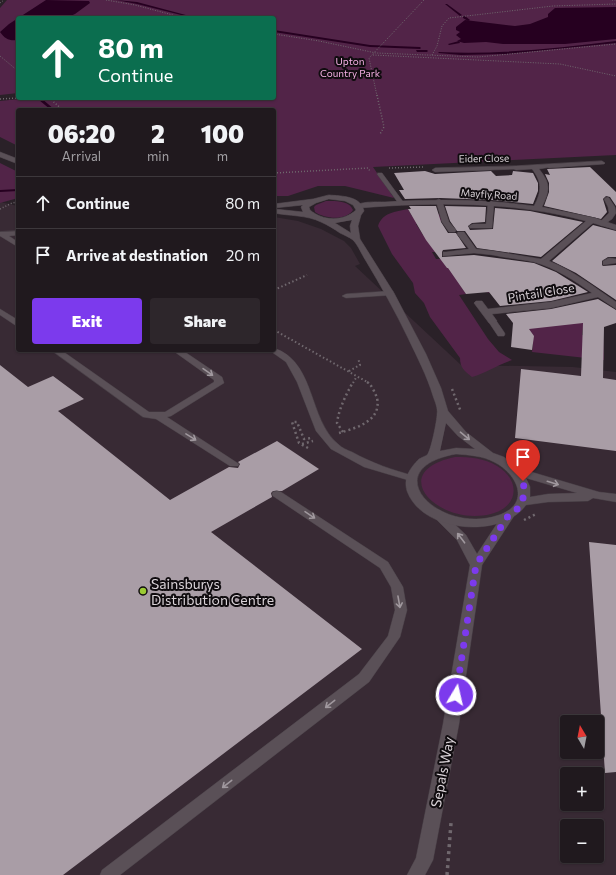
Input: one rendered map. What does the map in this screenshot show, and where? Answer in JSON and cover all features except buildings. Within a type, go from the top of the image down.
[{"type":"street","points":[[0,154],[16,161]]},
{"type":"street","name":"Eider Close","points":[[516,168],[549,166]]},
{"type":"street","points":[[534,167],[546,183],[546,192],[537,208]]},
{"type":"street","points":[[276,206],[338,198],[353,201],[359,206],[360,212],[357,215],[354,226],[356,239],[390,294],[421,354],[436,388],[443,412],[462,434],[491,456]]},
{"type":"street","points":[[312,216],[306,211],[305,207],[314,200]]},
{"type":"street","name":"Mayfly Road","points":[[359,206],[439,201],[491,203],[537,208],[592,220],[616,228]]},
{"type":"street","points":[[276,211],[312,216],[323,220],[356,239]]},
{"type":"street","points":[[323,220],[339,220],[357,215]]},
{"type":"street","points":[[543,262],[592,220]]},
{"type":"street","points":[[493,253],[543,262],[564,270],[583,281],[616,306]]},
{"type":"street","name":"Pintail Close","points":[[486,312],[551,305],[599,294]]},
{"type":"street","points":[[479,303],[492,321]]},
{"type":"street","points":[[432,457],[439,434],[443,412]]},
{"type":"street","points":[[439,516],[454,521],[470,523],[486,523],[500,520],[508,516],[523,502],[525,492],[523,481],[516,471],[505,462],[491,456],[474,452],[456,451],[439,454],[425,460],[418,466],[411,478],[412,489],[416,498],[424,506],[439,516],[462,538],[476,565]]},
{"type":"street","points":[[516,471],[598,496]]},
{"type":"street","points":[[523,502],[548,498],[598,496],[616,498]]},
{"type":"street","name":"Sepals Way","points":[[416,875],[426,868],[451,724],[476,565],[508,516]]},
{"type":"lane","name":"Eider Close","points":[[549,166],[602,164]]},
{"type":"lane","name":"Eider Close","points":[[435,170],[516,168]]},
{"type":"lane","points":[[380,174],[401,203]]},
{"type":"lane","points":[[602,224],[613,212],[614,208],[607,199]]},
{"type":"lane","points":[[439,201],[446,222],[452,230]]},
{"type":"lane","points":[[473,226],[489,226],[491,203]]},
{"type":"lane","points":[[1,234],[16,233]]},
{"type":"lane","points":[[1,234],[16,244]]},
{"type":"lane","points":[[461,234],[474,251]]},
{"type":"lane","points":[[446,254],[474,251],[493,253]]},
{"type":"lane","points":[[606,263],[612,260],[616,261]]},
{"type":"lane","points":[[346,296],[390,294]]},
{"type":"lane","points":[[0,311],[16,323]]},
{"type":"lane","points":[[492,321],[501,334]]},
{"type":"lane","points":[[58,352],[146,415],[158,416],[168,414],[216,386],[219,382],[219,379],[179,352]]},
{"type":"lane","points":[[276,352],[290,360],[302,382],[322,431],[335,447],[368,465],[411,478]]},
{"type":"lane","points":[[158,416],[234,464]]},
{"type":"lane","points":[[108,875],[364,678],[394,637],[401,610],[397,587],[384,565],[277,494]]},
{"type":"path","points":[[0,3],[4,0]]},
{"type":"path","points":[[106,0],[135,5],[176,16]]},
{"type":"path","points":[[380,134],[384,127],[370,58],[424,0]]},
{"type":"path","points":[[432,55],[445,21],[457,16],[553,6],[616,4]]},
{"type":"path","points":[[276,34],[319,41],[356,50],[478,57],[616,44]]},
{"type":"path","points":[[373,55],[560,64],[616,76]]},
{"type":"path","points":[[0,56],[16,69]]},
{"type":"path","points":[[0,99],[16,98]]},
{"type":"path","points":[[51,100],[60,108]]},
{"type":"path","points":[[389,168],[424,167]]},
{"type":"path","points":[[368,168],[372,174]]},
{"type":"path","points":[[276,173],[375,168]]},
{"type":"path","points":[[0,208],[16,202]]},
{"type":"path","points":[[276,289],[307,275]]},
{"type":"path","points":[[276,331],[370,384],[376,393],[378,409],[370,421],[359,428],[301,444]]},
{"type":"path","points":[[348,371],[360,365],[358,358]]},
{"type":"path","points":[[343,432],[337,423],[338,412],[345,395],[357,376]]},
{"type":"path","points":[[451,388],[462,412]]},
{"type":"path","points":[[308,448],[299,443],[292,422],[297,422],[304,439],[312,438],[313,441]]},
{"type":"path","points":[[518,455],[538,465]]},
{"type":"path","points":[[522,522],[536,514],[543,512]]},
{"type":"path","points":[[447,875],[451,819]]},
{"type":"shaded area","points":[[46,0],[89,1],[90,3],[70,16],[21,16]]},
{"type":"shaded area","points":[[616,7],[616,39],[565,44],[503,44],[486,42],[464,43],[457,41],[461,39],[456,35],[460,32],[456,30],[456,27],[465,20],[515,26],[530,24],[548,17],[548,14],[555,8]]},
{"type":"shaded area","points":[[16,19],[16,40],[8,39],[0,32]]},
{"type":"shaded area","points":[[0,202],[16,206],[16,352],[276,352],[276,217],[298,221],[321,229],[344,241],[351,248],[360,264],[355,266],[461,365],[573,367],[616,372],[616,875],[0,875]]},
{"type":"green space","name":"Upton Country Park","points":[[7,0],[616,0],[616,155],[373,167],[394,198],[345,186],[318,186],[288,196],[276,196],[276,108],[16,108],[16,145],[0,137],[0,101],[16,99],[276,100],[276,16],[16,16],[16,93],[0,95],[0,8]]},
{"type":"green space","points":[[0,163],[16,171],[16,199],[0,203]]},
{"type":"green space","points":[[326,201],[337,201],[348,204],[353,210],[346,216],[335,218],[324,216],[315,212],[314,207],[316,205]]},
{"type":"green space","points":[[408,209],[412,216],[439,214],[443,221],[416,224],[423,235],[436,234],[437,252],[432,252],[436,259],[441,259],[447,268],[467,266],[490,293],[460,285],[466,294],[459,295],[488,339],[499,352],[512,360],[472,377],[463,369],[460,358],[430,317],[424,303],[415,293],[413,283],[392,254],[378,226],[380,221],[386,215]]},
{"type":"green space","points":[[569,317],[603,327],[603,330],[583,327],[582,335],[603,337],[604,360],[532,352],[533,344],[518,330]]},
{"type":"green space","points":[[455,457],[471,458],[492,463],[505,472],[513,485],[514,493],[507,506],[500,511],[491,514],[472,516],[453,513],[438,506],[427,496],[421,485],[423,474],[434,464]]},
{"type":"waterway","points":[[117,0],[137,3],[188,16]]},
{"type":"waterway","points":[[446,4],[461,15]]},
{"type":"waterway","points":[[464,17],[469,20]]},
{"type":"waterway","points":[[276,31],[370,46],[420,48]]},
{"type":"waterway","points":[[449,44],[459,42]]},
{"type":"waterway","points":[[439,53],[506,53],[616,42]]},
{"type":"waterway","points":[[417,51],[427,51]]},
{"type":"waterway","points":[[41,100],[51,108]]},
{"type":"waterway","points":[[0,191],[16,190]]},
{"type":"place","name":"Sainsburys Distribution Centre","points":[[143,591]]},
{"type":"route","points":[[456,695],[476,565],[508,516],[523,502],[525,492],[523,481]]}]
